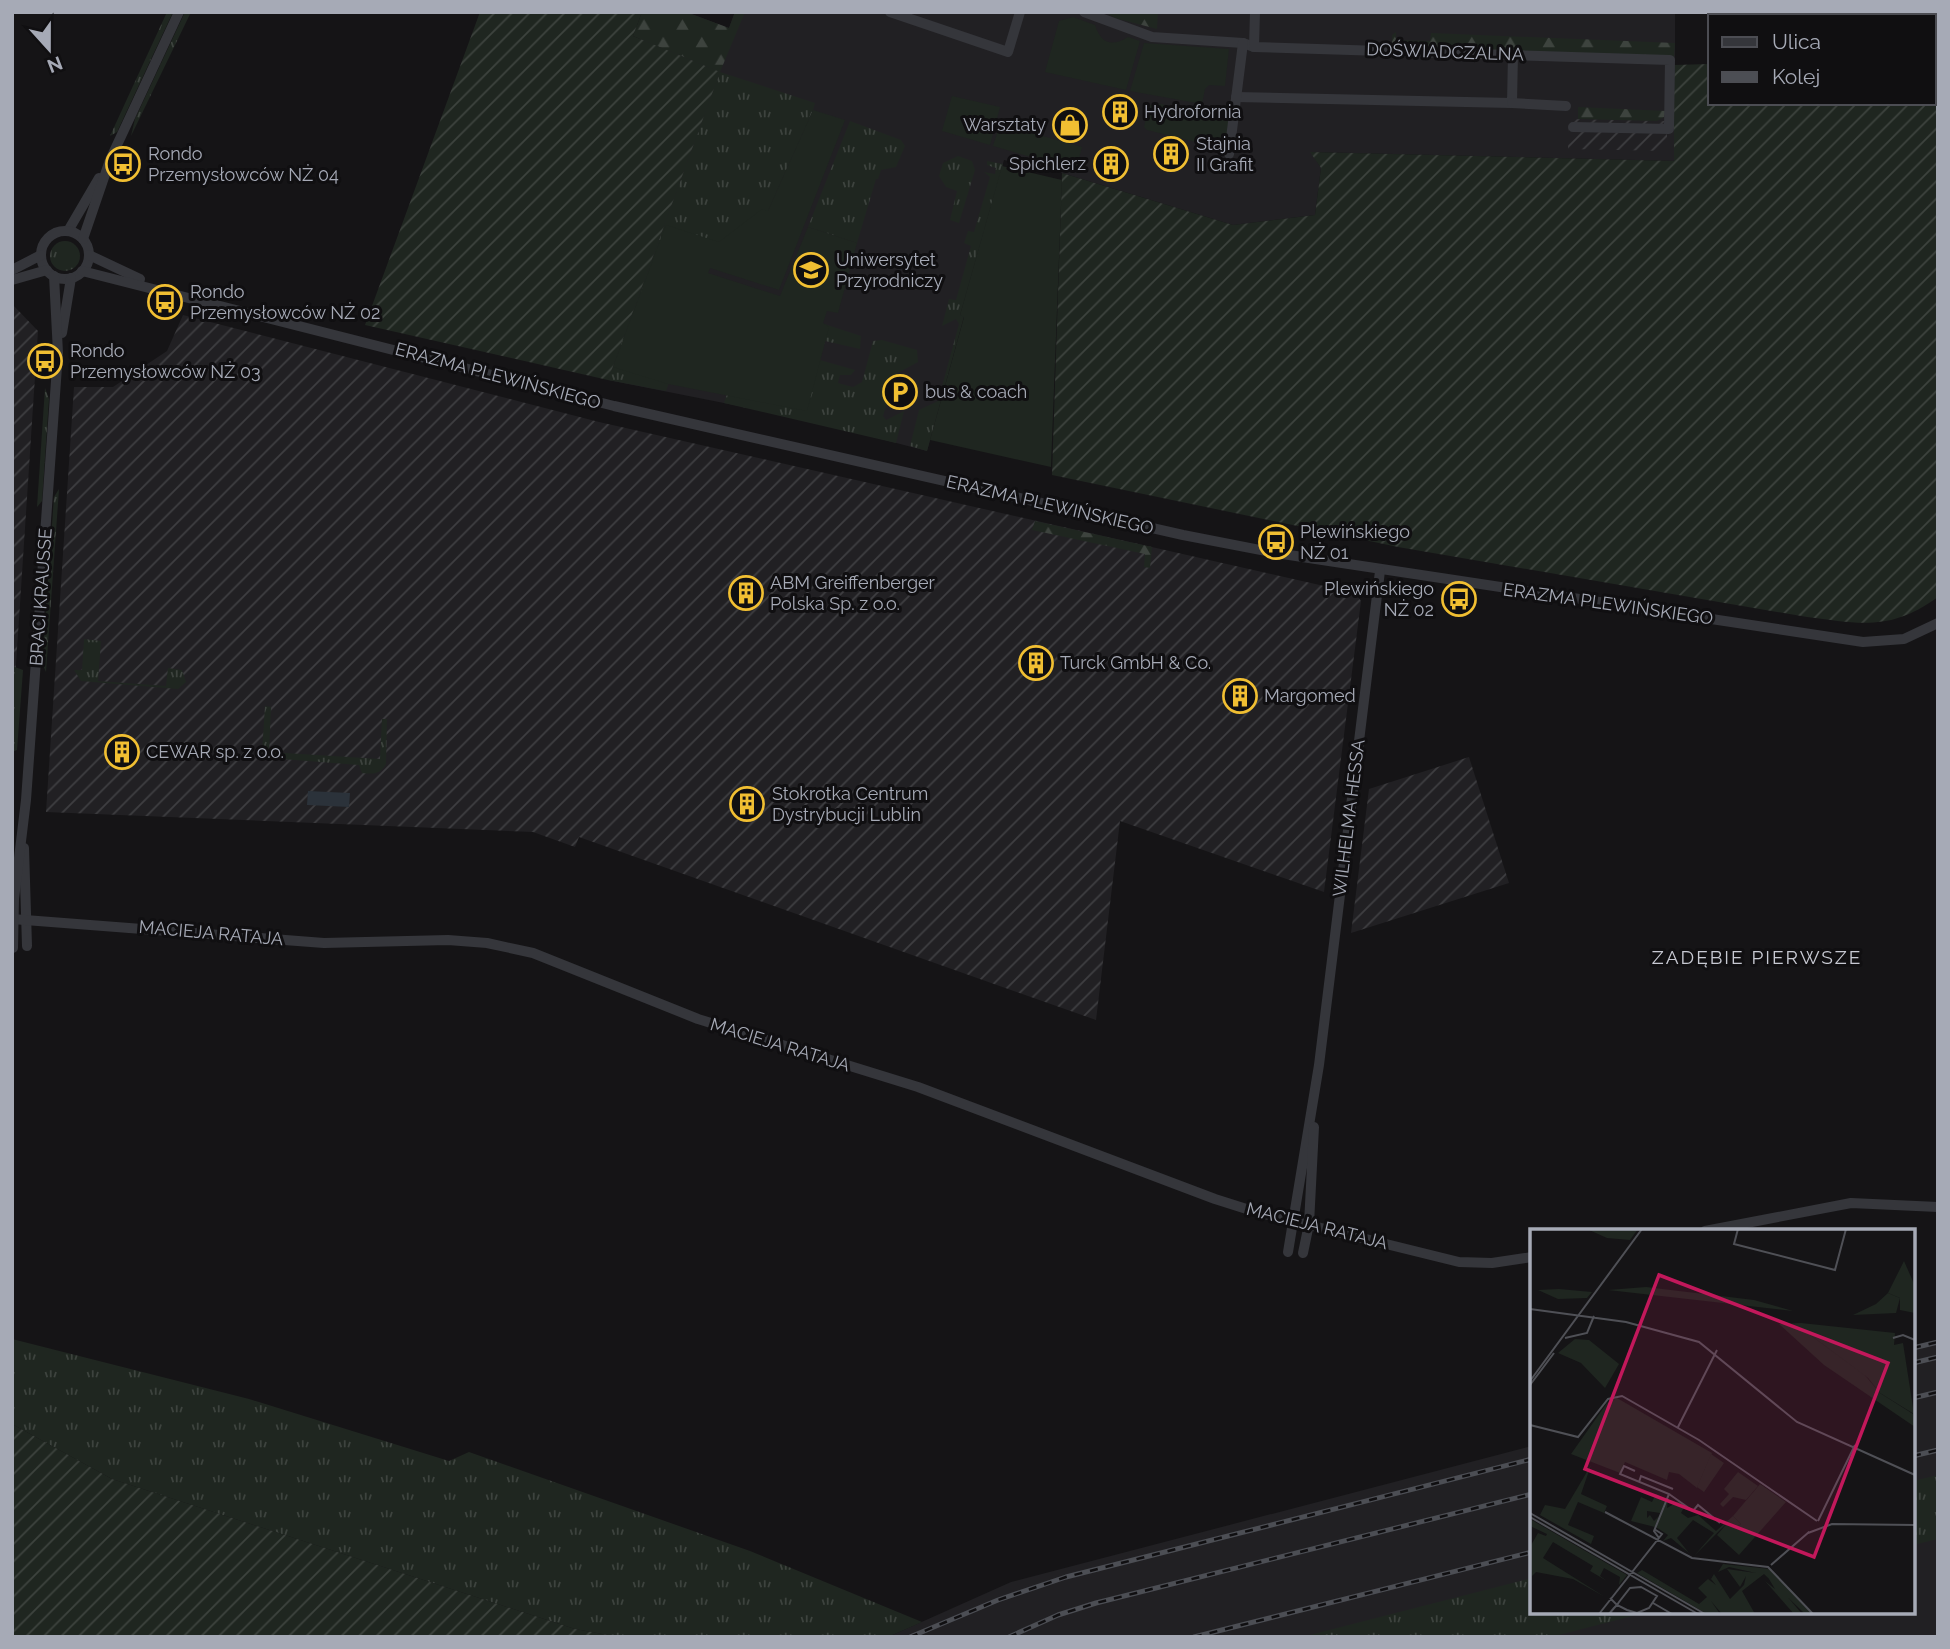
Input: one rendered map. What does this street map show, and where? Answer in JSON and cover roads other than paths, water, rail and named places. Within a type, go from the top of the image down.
[{"type":"street","points":[[68,231],[110,160],[179,12]]},
{"type":"street","points":[[890,12],[1008,52],[1020,12]]},
{"type":"street","name":"DOŚWIADCZALNA","points":[[1084,12],[1152,37],[1249,45],[1670,60],[1669,129],[1573,127]]},
{"type":"street","points":[[1228,154],[1236,97],[1255,12]]},
{"type":"street","points":[[1512,103],[1513,54]]},
{"type":"street","points":[[1236,97],[1566,106]]},
{"type":"street","points":[[12,280],[50,273],[71,278],[82,271],[89,256],[83,239],[110,160]]},
{"type":"street","points":[[12,270],[41,255],[47,239],[57,233],[68,231],[83,239]]},
{"type":"street","points":[[41,255],[50,273]]},
{"type":"street","name":"ERAZMA PLEWIŃSKIEGO","points":[[89,256],[171,292]]},
{"type":"street","name":"ERAZMA PLEWIŃSKIEGO","points":[[82,271],[627,409],[1183,535],[1380,571],[1863,642],[1904,639],[1938,623]]},
{"type":"street","name":"BRACI KRAUSSE","points":[[50,273],[58,353]]},
{"type":"street","name":"BRACI KRAUSSE","points":[[13,948],[13,919],[23,842],[58,353],[71,278]]},
{"type":"street","name":"WILHELMA HESSA","points":[[1288,1252],[1319,1065],[1380,571]]},
{"type":"street","name":"BRACI KRAUSSE","points":[[23,842],[27,866],[27,946]]},
{"type":"street","name":"MACIEJA RATAJA","points":[[13,919],[324,943],[448,940],[508,946],[533,953],[698,1019],[918,1087],[1215,1199],[1459,1262],[1492,1262],[1530,1257]]},
{"type":"street","name":"WILHELMA HESSA","points":[[1303,1253],[1309,1224],[1313,1134],[1321,1079],[1319,1065]]},
{"type":"street","points":[[1715,1229],[1851,1203],[1938,1207]]},
{"type":"railway","points":[[1915,1348],[1938,1342]]},
{"type":"railway","points":[[1915,1363],[1938,1357]]},
{"type":"railway","points":[[1915,1398],[1938,1392]]},
{"type":"railway","points":[[1915,1456],[1938,1450]]},
{"type":"railway","points":[[910,1637],[998,1600],[1066,1577],[1530,1460]]},
{"type":"railway","points":[[1009,1637],[1058,1615],[1096,1603],[1530,1494]]},
{"type":"railway","points":[[1194,1637],[1530,1553]]},
{"type":"place","name":"Hydrofornia","points":[[1120,112]]},
{"type":"place","name":"Warsztaty","points":[[1070,125]]},
{"type":"place","name":"Stajnia II Grafit","points":[[1171,154]]},
{"type":"place","name":"Rondo Przemysłowców NŻ 04","points":[[123,164]]},
{"type":"place","name":"Spichlerz","points":[[1111,164]]},
{"type":"place","name":"Uniwersytet Przyrodniczy","points":[[811,270]]},
{"type":"place","name":"Rondo Przemysłowców NŻ 02","points":[[165,302]]},
{"type":"place","name":"Rondo Przemysłowców NŻ 03","points":[[45,361]]},
{"type":"place","name":"bus & coach","points":[[900,392]]},
{"type":"place","name":"Plewińskiego NŻ 01","points":[[1276,542]]},
{"type":"place","name":"ABM Greiffenberger Polska Sp. z o.o.","points":[[746,593]]},
{"type":"place","name":"Plewińskiego NŻ 02","points":[[1459,599]]},
{"type":"place","name":"Turck GmbH & Co.","points":[[1036,663]]},
{"type":"place","name":"Margomed","points":[[1240,696]]},
{"type":"place","name":"CEWAR sp. z o.o.","points":[[122,752]]},
{"type":"place","name":"Stokrotka Centrum Dystrybucji Lublin","points":[[747,804]]},
{"type":"district","name":"ZADĘBIE PIERWSZE","points":[[1757,957]]}]
